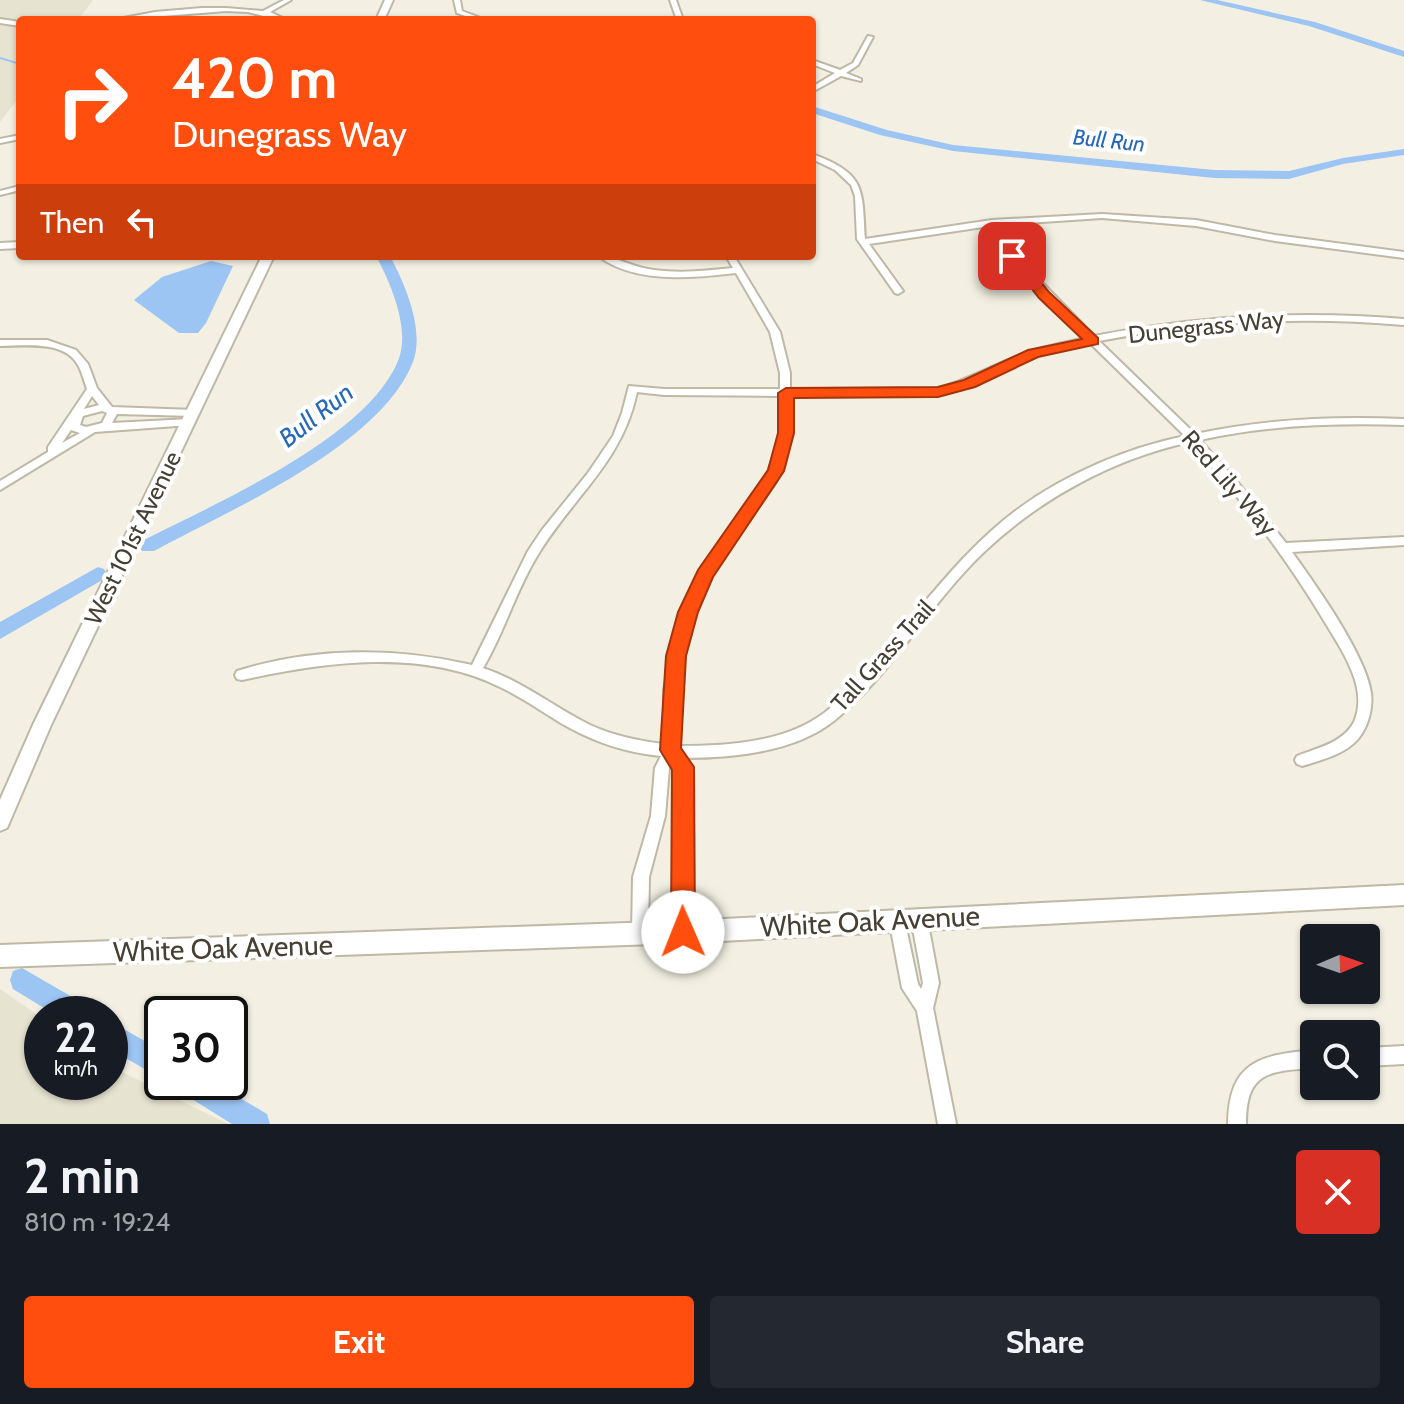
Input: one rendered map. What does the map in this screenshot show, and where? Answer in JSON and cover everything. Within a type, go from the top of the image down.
[{"type":"street","points":[[266,12],[288,0]]},
{"type":"street","points":[[457,0],[456,7],[461,13],[470,16]]},
{"type":"street","points":[[144,16],[180,11],[266,12],[275,16]]},
{"type":"street","points":[[816,88],[843,74],[861,58],[870,37]]},
{"type":"street","points":[[816,64],[859,80]]},
{"type":"street","points":[[816,158],[838,168],[856,187],[863,242],[898,291]]},
{"type":"street","points":[[863,242],[992,223],[1084,216],[1141,217],[1404,255]]},
{"type":"street","name":"Red Lily Way","points":[[992,223],[1034,284],[1193,440],[1284,548],[1346,648],[1365,694],[1363,717],[1351,737],[1336,748],[1302,760]]},
{"type":"street","name":"West 101st Avenue","points":[[0,822],[266,260]]},
{"type":"street","points":[[610,260],[625,267],[657,273],[737,270]]},
{"type":"street","points":[[640,934],[641,877],[660,807],[662,768],[671,750],[672,680],[684,625],[710,565],[776,471],[786,433],[784,364],[775,332],[732,260]]},
{"type":"street","name":"Dunegrass Way","points":[[475,671],[535,549],[560,512],[617,444],[629,418],[633,388],[786,393],[938,392],[970,383],[1034,353],[1229,320],[1340,317],[1404,322]]},
{"type":"street","points":[[0,343],[39,343],[67,349],[81,359],[92,389],[109,409],[112,418],[51,452],[27,473],[0,486]]},
{"type":"street","points":[[51,452],[92,389]]},
{"type":"street","points":[[72,420],[86,410],[109,409],[192,417]]},
{"type":"street","points":[[72,420],[76,429],[96,429],[192,417]]},
{"type":"street","name":"Tall Grass Trail","points":[[242,675],[305,661],[357,657],[423,660],[475,671],[529,693],[598,735],[631,746],[671,750],[755,747],[790,738],[820,723],[846,701],[964,564],[1004,526],[1046,496],[1092,472],[1136,455],[1193,440],[1295,422],[1404,422]]},
{"type":"street","points":[[1284,548],[1404,541]]},
{"type":"street","points":[[671,750],[683,767],[683,932]]},
{"type":"street","name":"White Oak Avenue","points":[[0,956],[640,934],[1404,895]]},
{"type":"street","points":[[908,918],[910,988],[925,1008],[947,1124]]},
{"type":"street","points":[[1380,1056],[1404,1055]]},
{"type":"street","points":[[1237,1124],[1241,1090],[1254,1072],[1274,1062],[1300,1060]]},
{"type":"shaded area","points":[[0,0],[93,0],[81,16],[16,16],[16,101],[0,122]]},
{"type":"shaded area","points":[[0,989],[24,1006],[24,1100],[128,1100],[128,1075],[144,1083],[144,1100],[179,1100],[228,1124],[0,1124]]},
{"type":"water","points":[[211,261],[233,266],[206,323],[198,333],[179,333],[134,300],[162,277]]},
{"type":"waterway","name":"Bull Run","points":[[1205,0],[1312,24],[1404,54]]},
{"type":"waterway","points":[[0,58],[16,63]]},
{"type":"waterway","name":"Bull Run","points":[[816,110],[884,133],[953,148],[1214,174],[1289,175],[1343,161],[1404,152]]},
{"type":"waterway","name":"Bull Run","points":[[148,546],[292,469],[361,419],[387,391],[405,362],[408,338],[399,293],[385,260]]},
{"type":"waterway","name":"Bull Run","points":[[0,631],[98,574]]},
{"type":"waterway","name":"Bull Run","points":[[22,980],[48,996]]},
{"type":"waterway","name":"Bull Run","points":[[128,1045],[144,1055]]},
{"type":"waterway","name":"Bull Run","points":[[218,1100],[257,1124]]},
{"type":"route","points":[[683,932],[683,767],[671,750],[670,713],[676,656],[688,612],[705,575],[776,471],[786,433],[786,393],[938,392],[970,383],[1034,353],[1093,341],[1044,295],[1012,256]]}]
